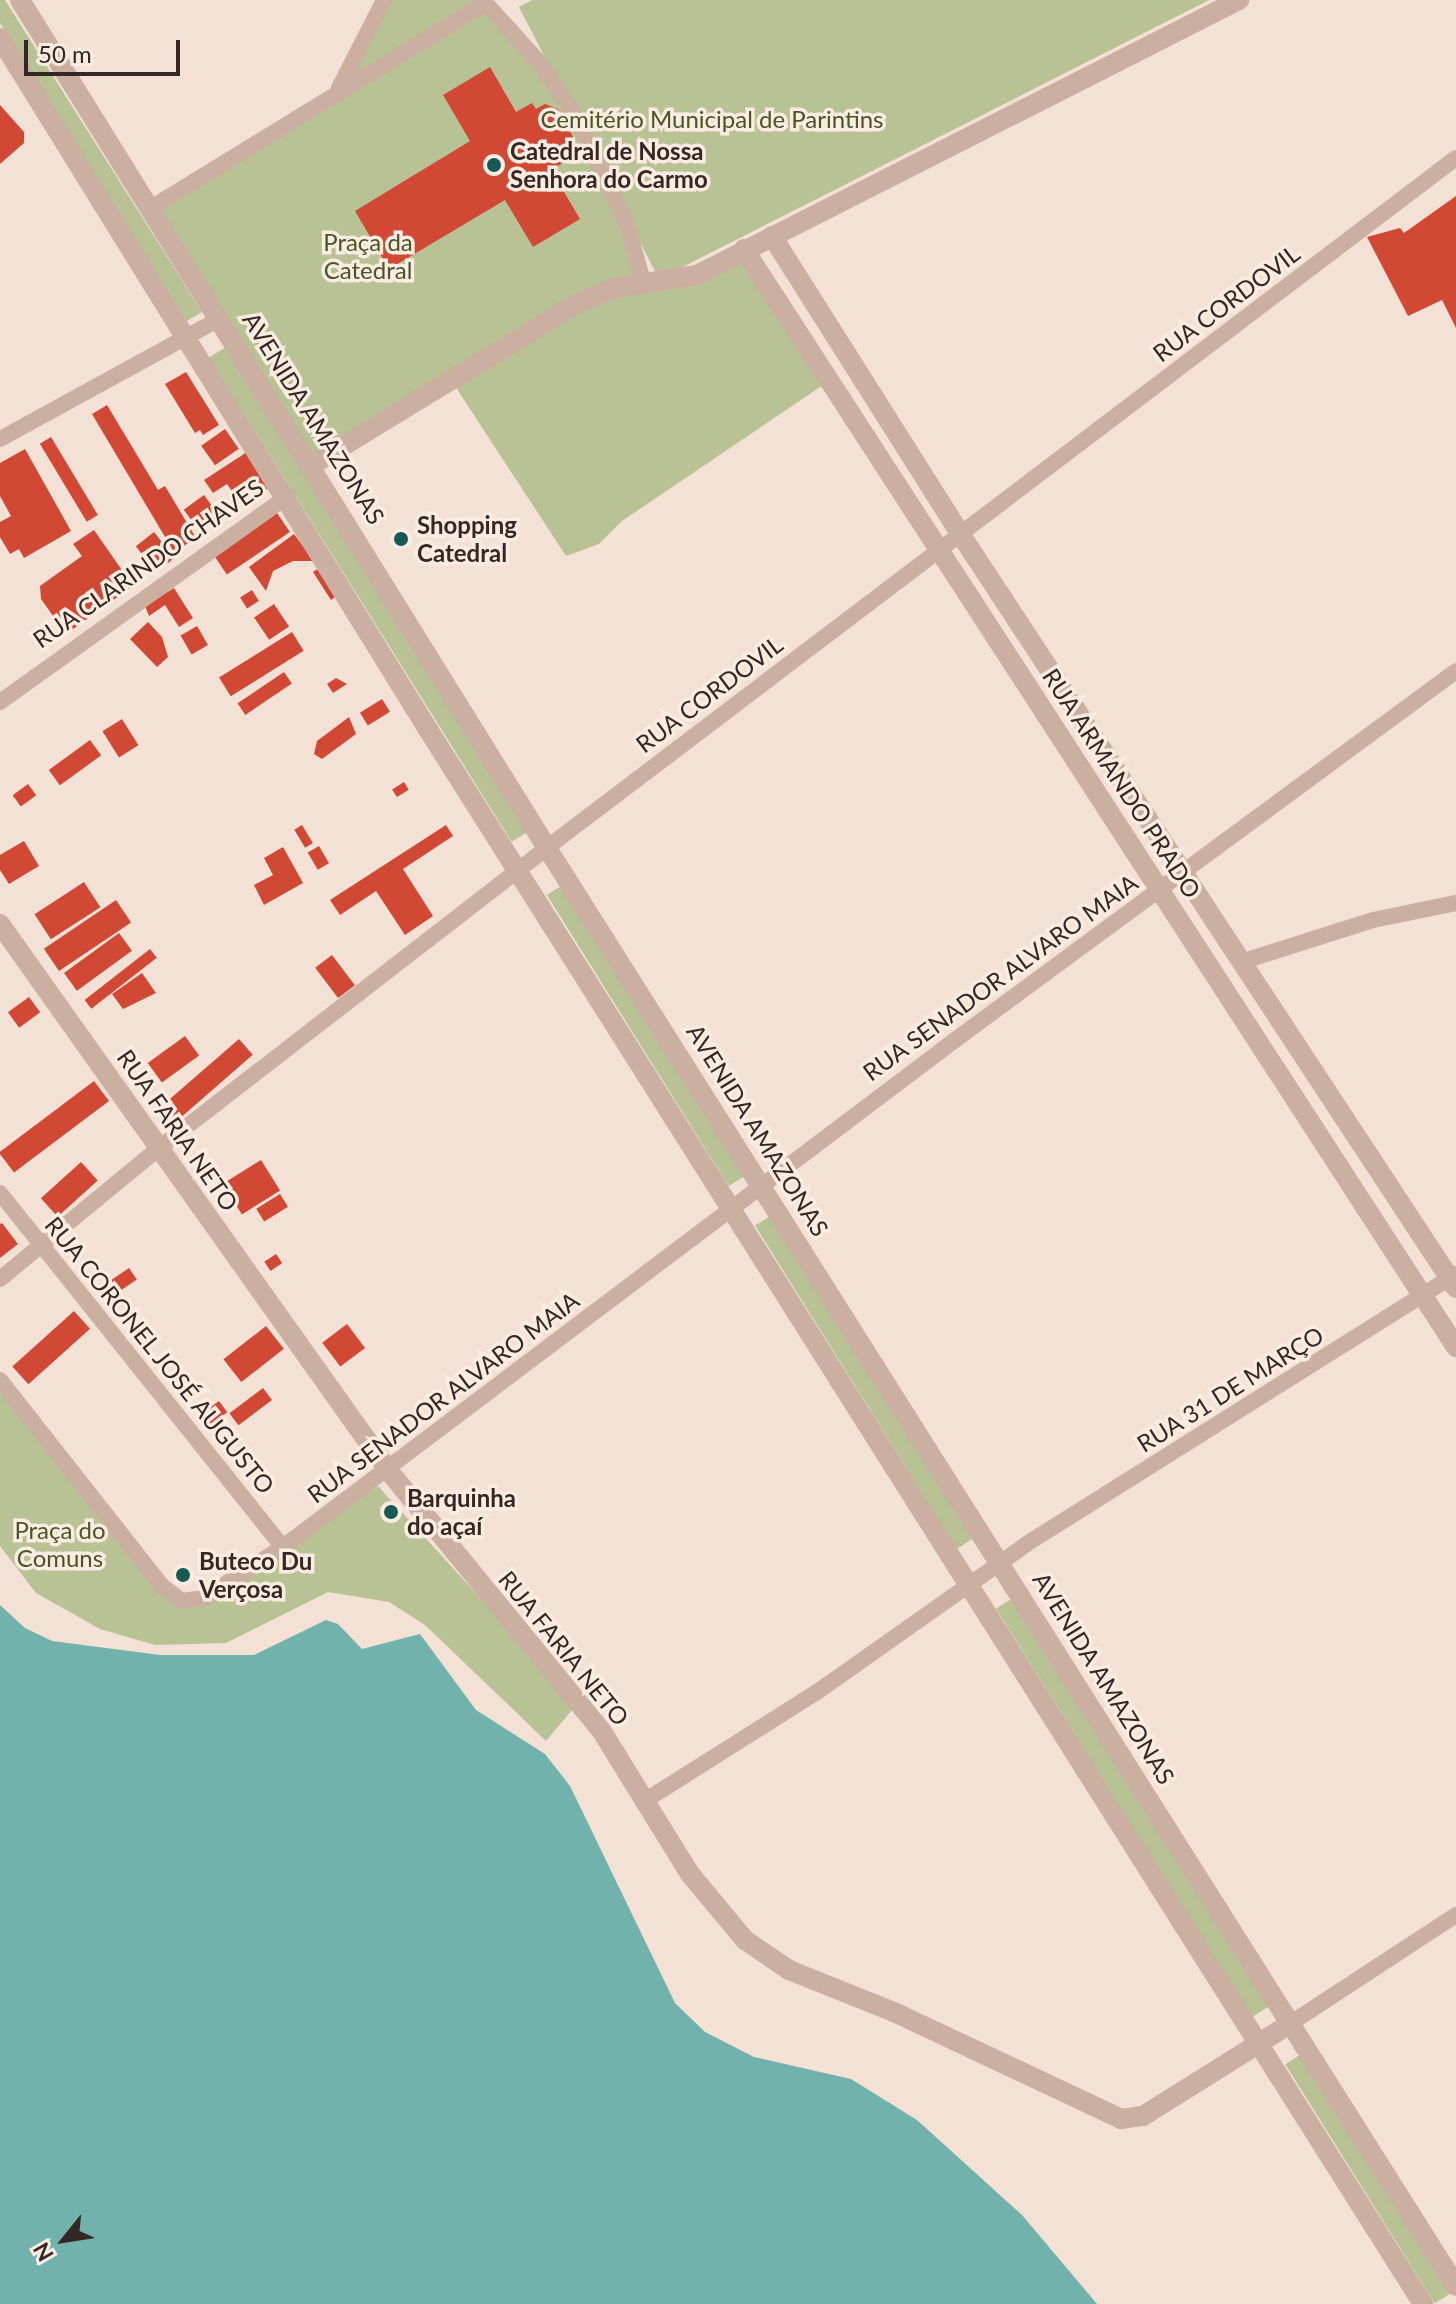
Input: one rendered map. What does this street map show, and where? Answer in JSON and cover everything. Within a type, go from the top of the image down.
[{"type":"street","name":"AVENIDA AMAZONAS","points":[[20,0],[149,209],[221,318],[547,848],[1001,1563],[1298,2018],[1456,2286]]},
{"type":"street","points":[[339,89],[384,0]]},
{"type":"street","points":[[312,465],[576,304],[614,288],[686,279],[1239,0]]},
{"type":"street","points":[[149,209],[484,1],[538,61],[573,111],[627,224],[644,285]]},
{"type":"street","points":[[0,38],[288,496],[429,731],[521,870],[967,1585],[1423,2304]]},
{"type":"street","name":"RUA CORDOVIL","points":[[0,1279],[159,1148],[547,848],[1456,158]]},
{"type":"street","name":"RUA ARMANDO PRADO","points":[[772,236],[961,535],[1186,870],[1454,1280]]},
{"type":"street","name":"RUA ARMANDO PRADO","points":[[744,249],[937,552],[1161,888],[1456,1347]]},
{"type":"street","points":[[0,439],[221,318]]},
{"type":"street","name":"RUA CLARINDO CHAVES","points":[[0,702],[288,496]]},
{"type":"street","name":"RUA SENADOR ALVARO MAIA","points":[[0,1380],[174,1595],[182,1601],[199,1599],[283,1547],[388,1470],[805,1152],[1456,671]]},
{"type":"street","points":[[1244,961],[1373,920],[1456,903]]},
{"type":"street","name":"RUA FARIA NETO","points":[[0,924],[388,1470],[601,1730],[720,1914],[771,1960],[1114,2117],[1143,2116],[1298,2018]]},
{"type":"street","name":"RUA CORONEL JOSÉ AUGUSTO","points":[[0,1193],[283,1547]]},
{"type":"street","name":"RUA 31 DE MARÇO","points":[[967,1585],[1028,1543],[1454,1280]]},
{"type":"street","points":[[646,1800],[817,1692],[967,1585]]},
{"type":"street","points":[[1298,2018],[1456,1915]]},
{"type":"green space","points":[[0,0],[5,0],[202,312],[187,321],[0,23]]},
{"type":"green space","name":"Praça da Catedral","points":[[388,0],[480,0],[573,112],[644,286],[740,253],[826,383],[622,521],[599,544],[566,556],[453,383],[313,469],[151,209],[343,93]]},
{"type":"green space","name":"Cemitério Municipal de Parintins","points":[[532,0],[1209,0],[659,279],[519,7]]},
{"type":"green space","points":[[226,347],[529,831],[512,842],[209,358]]},
{"type":"green space","points":[[563,885],[745,1176],[729,1186],[547,895]]},
{"type":"green space","points":[[772,1215],[974,1538],[957,1549],[755,1226]]},
{"type":"green space","name":"Praça do Comuns","points":[[0,1389],[161,1593],[196,1598],[378,1486],[577,1704],[546,1741],[425,1625],[389,1602],[328,1592],[226,1643],[155,1645],[100,1629],[36,1593],[0,1546]]},
{"type":"green space","points":[[1013,1598],[1268,2007],[1251,2017],[996,1609]]},
{"type":"green space","points":[[1303,2053],[1452,2292],[1435,2303],[1285,2064]]},
{"type":"water","points":[[0,1605],[25,1628],[52,1641],[160,1655],[254,1655],[326,1620],[338,1624],[362,1649],[420,1634],[476,1710],[545,1754],[570,1786],[675,2003],[705,2032],[754,2057],[851,2079],[917,2120],[1022,2215],[1097,2304],[0,2304]]},
{"type":"building","name":"Catedral de Nossa Senhora do Carmo","points":[[490,67],[516,112],[532,103],[536,109],[545,104],[558,109],[573,137],[571,149],[563,154],[566,161],[551,170],[580,219],[533,247],[505,200],[389,269],[355,211],[470,141],[443,95]]},
{"type":"building","points":[[0,105],[24,132],[24,143],[0,164]]},
{"type":"building","points":[[1456,196],[1456,328],[1442,300],[1408,316],[1367,237],[1400,228],[1404,233]]},
{"type":"building","points":[[186,372],[219,425],[203,435],[200,430],[195,433],[165,384]]},
{"type":"building","points":[[107,405],[158,490],[165,486],[196,538],[174,552],[92,414]]},
{"type":"building","points":[[225,429],[239,449],[215,465],[201,446]]},
{"type":"building","points":[[51,437],[98,515],[87,522],[40,444]]},
{"type":"building","points":[[25,449],[71,531],[24,558],[19,549],[10,554],[0,537],[0,522],[11,516],[0,496],[0,463]]},
{"type":"building","points":[[247,452],[270,487],[242,505],[227,484],[213,493],[204,480]]},
{"type":"building","points":[[204,495],[219,516],[199,531],[184,510]]},
{"type":"building","points":[[277,513],[290,532],[227,575],[214,555]]},
{"type":"building","points":[[94,530],[133,586],[66,634],[41,599],[40,586],[82,556],[73,544]]},
{"type":"building","points":[[154,532],[174,558],[156,572],[136,546]]},
{"type":"building","points":[[294,534],[314,561],[293,561],[273,571],[266,591],[249,567]]},
{"type":"building","points":[[319,568],[336,596],[331,600],[313,572]]},
{"type":"building","points":[[174,588],[193,618],[179,627],[165,605],[149,616],[145,606]]},
{"type":"building","points":[[252,590],[259,601],[247,608],[240,597]]},
{"type":"building","points":[[274,604],[289,626],[269,640],[254,617]]},
{"type":"building","points":[[148,622],[162,637],[168,657],[157,667],[130,639]]},
{"type":"building","points":[[197,626],[208,645],[192,655],[181,636]]},
{"type":"building","points":[[292,632],[304,651],[231,696],[219,678]]},
{"type":"building","points":[[284,672],[292,684],[245,715],[238,703]]},
{"type":"building","points":[[336,678],[347,684],[333,693],[327,684]]},
{"type":"building","points":[[382,699],[390,712],[368,725],[360,713]]},
{"type":"building","points":[[349,717],[356,734],[322,759],[314,754],[317,741]]},
{"type":"building","points":[[122,719],[138,745],[119,757],[102,731]]},
{"type":"building","points":[[90,740],[101,755],[60,785],[49,770]]},
{"type":"building","points":[[404,782],[409,790],[397,797],[392,789]]},
{"type":"building","points":[[28,784],[36,795],[21,806],[13,795]]},
{"type":"building","points":[[302,825],[313,843],[305,848],[294,830]]},
{"type":"building","points":[[446,825],[453,836],[403,869],[433,916],[405,935],[376,891],[340,915],[330,900]]},
{"type":"building","points":[[24,841],[39,866],[9,884],[0,870],[0,855]]},
{"type":"building","points":[[319,846],[329,863],[318,870],[308,852]]},
{"type":"building","points":[[283,847],[303,883],[264,905],[254,885],[273,875],[264,858]]},
{"type":"building","points":[[84,882],[100,907],[51,939],[35,914]]},
{"type":"building","points":[[116,900],[131,922],[59,971],[44,949]]},
{"type":"building","points":[[119,933],[132,951],[77,991],[64,973]]},
{"type":"building","points":[[150,949],[157,958],[91,1009],[85,1000]]},
{"type":"building","points":[[332,955],[355,985],[338,998],[315,968]]},
{"type":"building","points":[[142,973],[156,993],[123,1009],[112,994]]},
{"type":"building","points":[[29,997],[40,1012],[19,1028],[8,1012]]},
{"type":"building","points":[[185,1036],[199,1055],[162,1082],[148,1063]]},
{"type":"building","points":[[239,1039],[253,1055],[171,1126],[157,1110]]},
{"type":"building","points":[[94,1081],[109,1101],[14,1173],[0,1152]]},
{"type":"building","points":[[261,1160],[280,1191],[242,1214],[223,1184]]},
{"type":"building","points":[[81,1162],[98,1181],[58,1217],[41,1198]]},
{"type":"building","points":[[280,1194],[288,1207],[264,1222],[256,1209]]},
{"type":"building","points":[[0,1224],[18,1244],[0,1258]]},
{"type":"building","points":[[73,1241],[81,1251],[75,1256],[67,1246]]},
{"type":"building","points":[[276,1254],[282,1263],[271,1271],[264,1262]]},
{"type":"building","points":[[129,1268],[137,1280],[107,1300],[99,1288]]},
{"type":"building","points":[[74,1311],[90,1329],[28,1384],[12,1367]]},
{"type":"building","points":[[347,1324],[365,1348],[340,1367],[322,1343]]},
{"type":"building","points":[[266,1326],[284,1349],[241,1382],[223,1359]]},
{"type":"building","points":[[263,1388],[272,1400],[238,1425],[229,1413]]},
{"type":"building","points":[[219,1401],[227,1412],[209,1426],[200,1415]]},
{"type":"place","name":"Catedral de Nossa Senhora do Carmo","points":[[494,165]]},
{"type":"place","name":"Shopping Catedral","points":[[401,539]]},
{"type":"place","name":"Barquinha do açaí","points":[[391,1512]]},
{"type":"place","name":"Buteco Du Verçosa","points":[[183,1575]]}]
